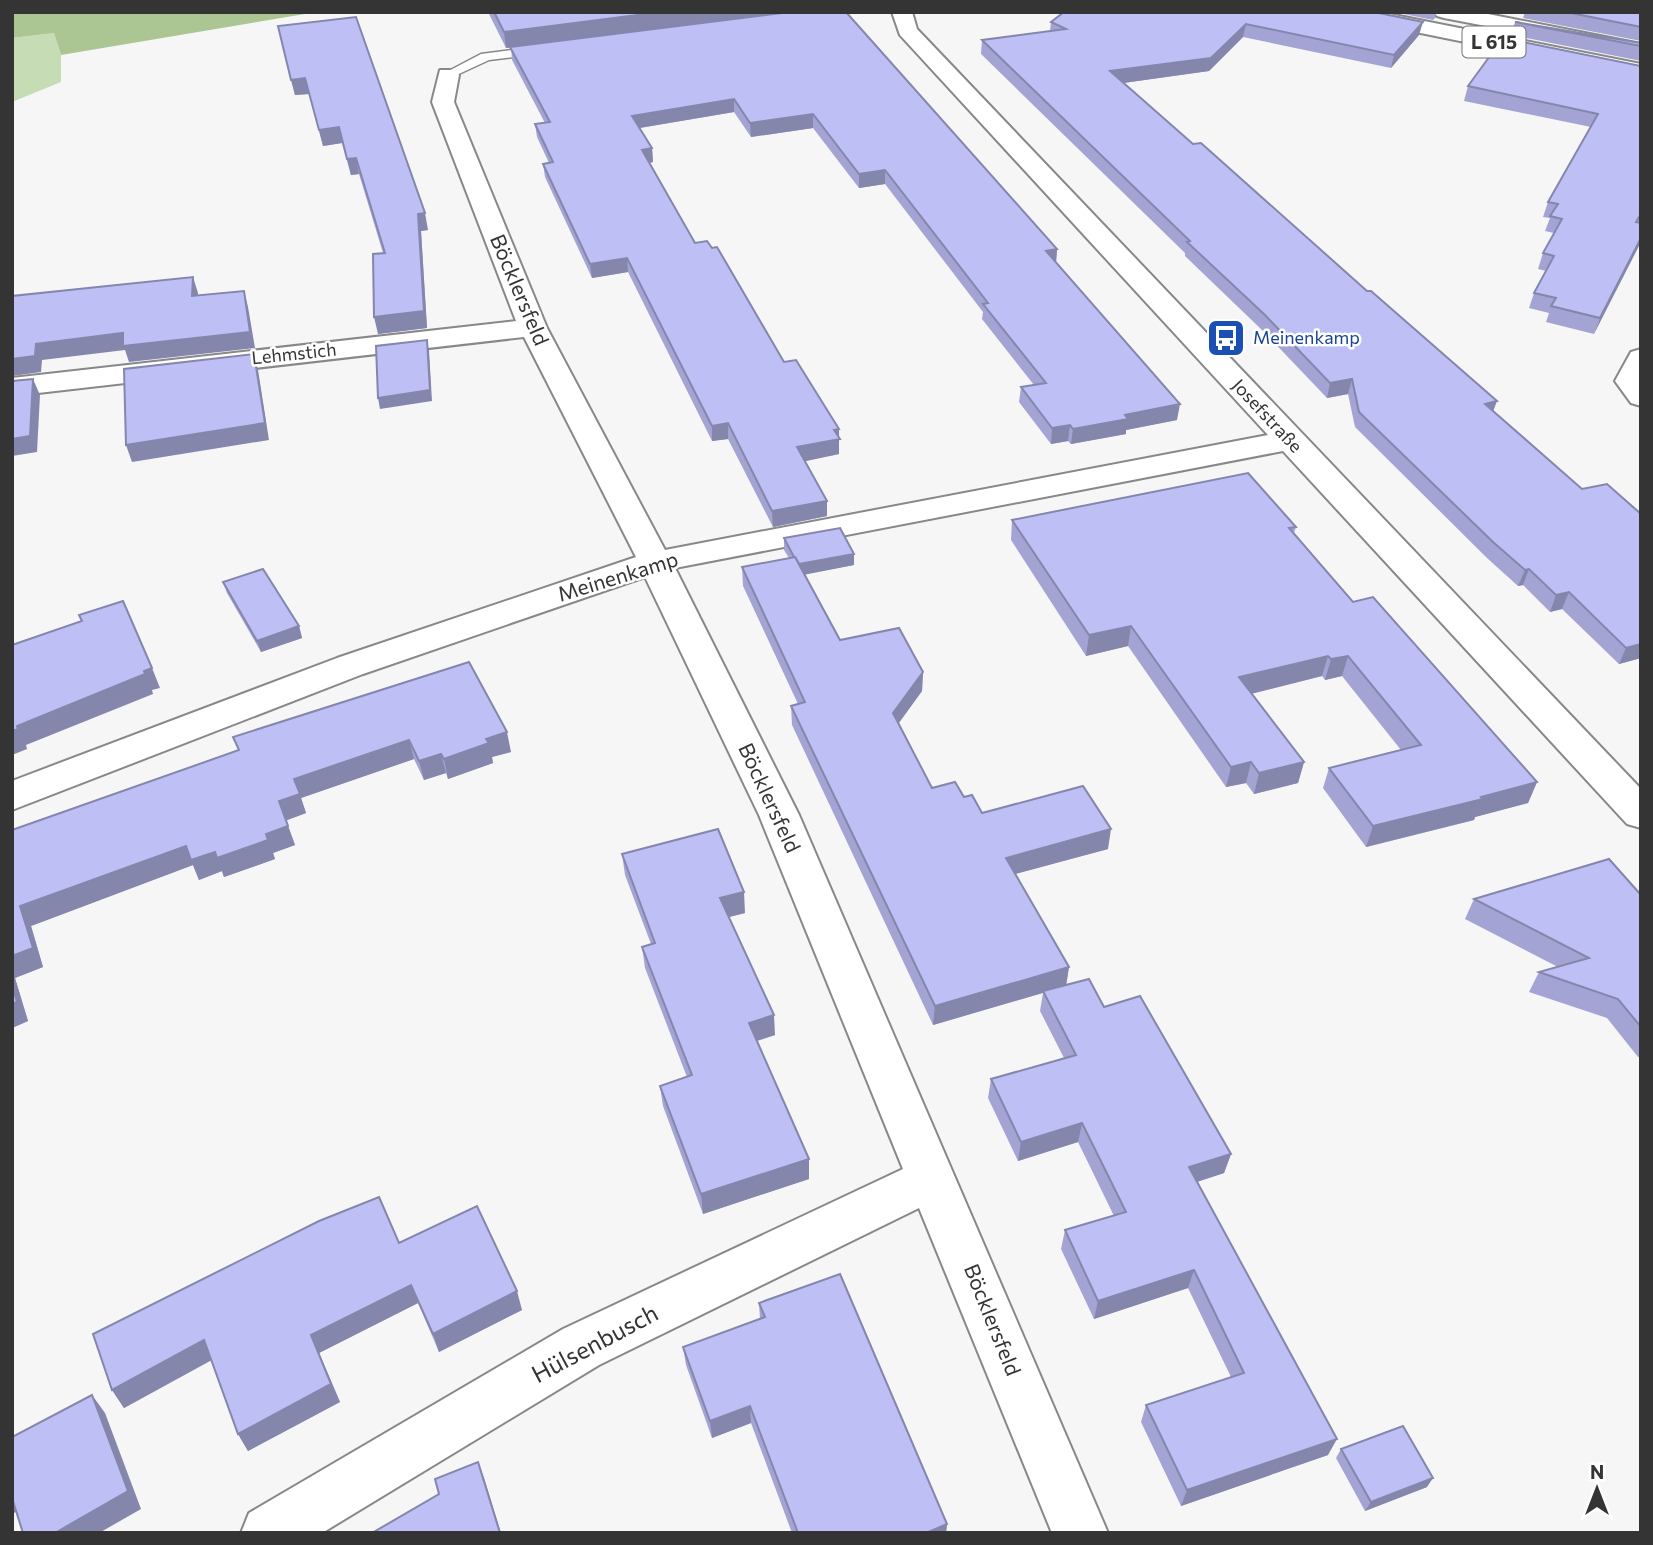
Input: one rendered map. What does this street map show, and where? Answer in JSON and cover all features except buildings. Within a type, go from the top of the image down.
[{"type":"street","name":"Josefstraße","points":[[902,12],[907,31],[1641,814]]},
{"type":"street","name":"L 615","points":[[1347,12],[1641,71]]},
{"type":"street","points":[[1444,12],[1641,50]]},
{"type":"street","name":"Böcklersfeld","points":[[448,75],[443,102],[533,328],[655,562],[779,815],[1080,1533]]},
{"type":"street","name":"Lehmstich","points":[[12,387],[533,328]]},
{"type":"street","points":[[1641,358],[1630,381],[1641,397]]},
{"type":"street","name":"Meinenkamp","points":[[12,796],[351,666],[655,562],[1290,440]]},
{"type":"street","name":"Hülsenbusch","points":[[270,1533],[580,1347],[933,1178]]},
{"type":"lane","points":[[448,75],[486,57],[554,48]]},
{"type":"green space","points":[[12,12],[317,12],[61,55],[54,33],[12,38]]},
{"type":"green space","points":[[54,33],[61,55],[61,82],[12,102],[12,38]]},
{"type":"place","name":"Meinenkamp","points":[[1226,338]]}]
